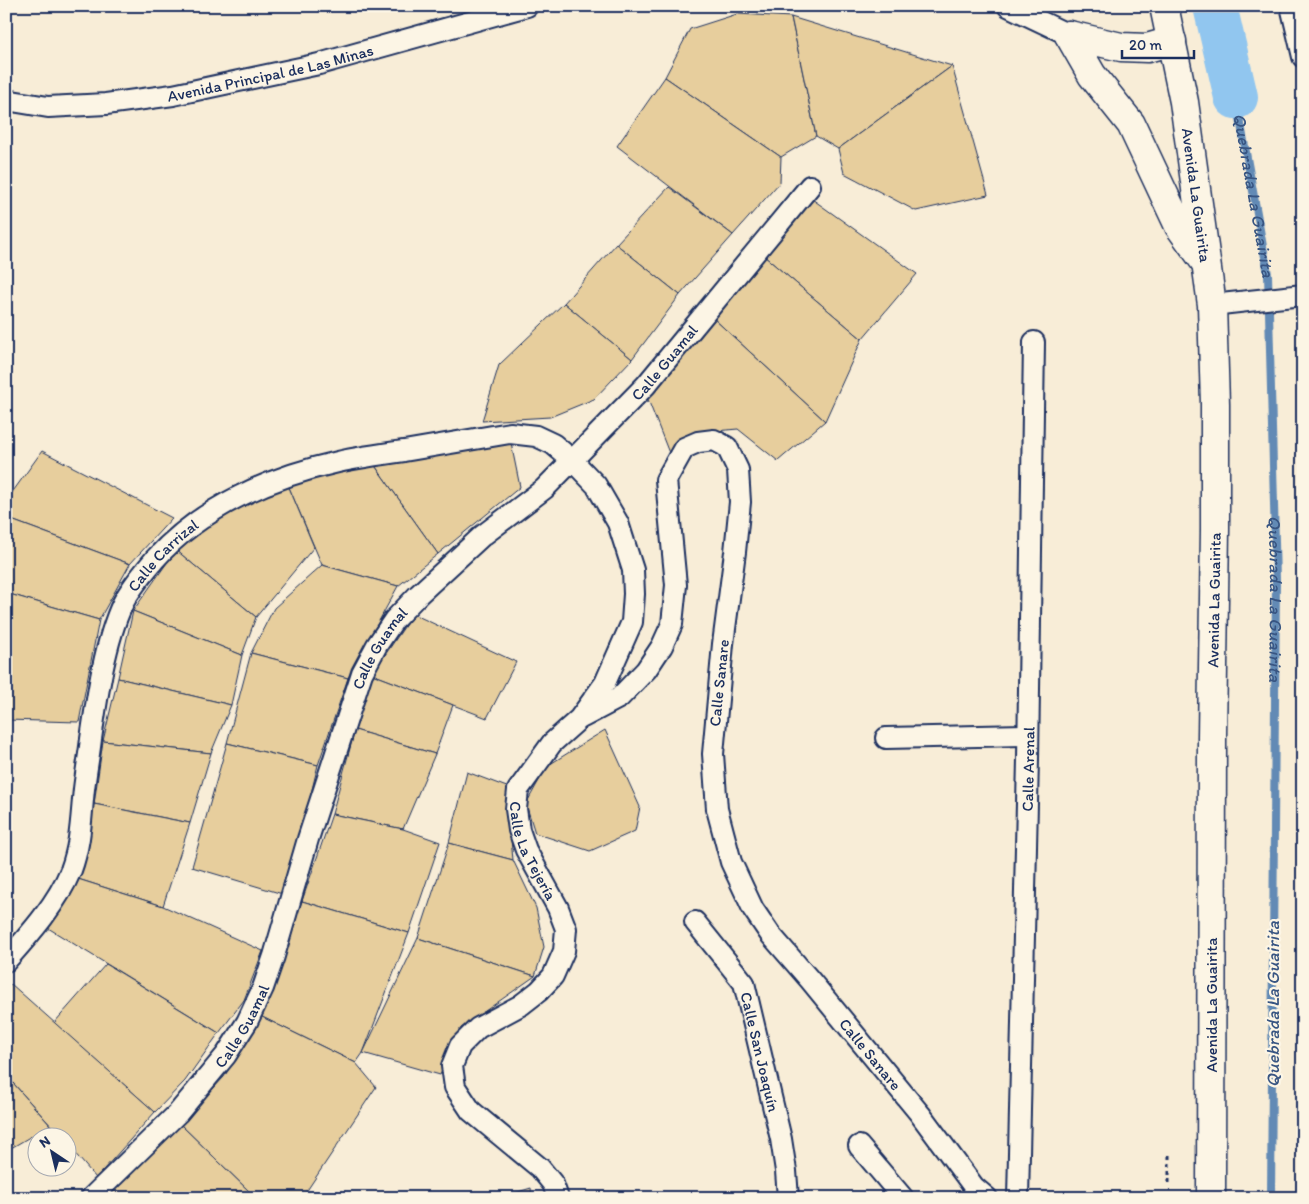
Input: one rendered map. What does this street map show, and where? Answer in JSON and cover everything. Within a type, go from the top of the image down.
[{"type":"street","name":"Avenida Principal de Las Minas","points":[[6,100],[48,107],[106,104],[172,95],[319,64],[527,6]]},
{"type":"street","points":[[1008,6],[1069,35],[1121,48],[1147,48],[1172,42]]},
{"type":"street","name":"Avenida La Guairita","points":[[1164,6],[1189,131],[1212,305],[1215,404],[1215,529],[1212,736],[1211,1198]]},
{"type":"street","points":[[1291,6],[1303,57]]},
{"type":"street","points":[[1069,35],[1092,75],[1131,124],[1179,226],[1206,263]]},
{"type":"street","name":"Calle Guamal","points":[[91,1198],[178,1113],[226,1055],[247,1022],[263,988],[274,956],[344,722],[362,672],[394,620],[419,594],[482,536],[544,489],[646,385],[810,186]]},
{"type":"street","points":[[1212,305],[1303,295]]},
{"type":"street","name":"Calle Arenal","points":[[1018,1198],[1034,342]]},
{"type":"street","name":"Calle Carrizal","points":[[6,961],[60,892],[70,871],[77,849],[82,822],[88,764],[103,670],[121,608],[134,585],[146,570],[169,544],[187,528],[237,497],[295,473],[339,462],[510,433],[536,436],[553,444],[572,460]]},
{"type":"street","name":"Calle Sanare","points":[[579,719],[619,698],[646,670],[662,646],[672,624],[676,585],[666,480],[684,448],[698,442],[714,440],[727,447],[738,470],[740,502],[720,673],[713,754],[718,809],[731,862],[753,910],[770,934],[920,1114],[974,1187],[987,1198]]},
{"type":"street","name":"Calle La Tejería","points":[[558,1198],[553,1184],[540,1168],[471,1111],[455,1087],[452,1066],[460,1046],[478,1028],[521,1006],[539,991],[553,976],[564,951],[566,929],[558,908],[526,850],[519,830],[516,809],[518,790],[552,743],[579,719],[605,683],[632,622],[633,570],[618,523],[596,484],[572,460]]},
{"type":"street","points":[[886,738],[1027,735]]},
{"type":"street","name":"Calle San Joaquín","points":[[695,922],[744,983],[781,1139],[788,1198]]},
{"type":"street","points":[[859,1146],[903,1198]]},
{"type":"path","points":[[1169,1155],[1169,1186]]},
{"type":"building","points":[[737,14],[791,17],[816,136],[781,157],[665,77],[690,29]]},
{"type":"building","points":[[791,17],[952,66],[838,149],[816,136]]},
{"type":"building","points":[[952,66],[988,195],[916,211],[844,173],[838,149]]},
{"type":"building","points":[[665,77],[781,157],[780,182],[733,235],[617,146]]},
{"type":"building","points":[[669,187],[733,235],[680,295],[616,244]]},
{"type":"building","points":[[812,199],[917,274],[862,339],[764,256]]},
{"type":"building","points":[[616,244],[680,295],[632,359],[564,303]]},
{"type":"building","points":[[764,256],[862,339],[825,421],[713,318]]},
{"type":"building","points":[[564,303],[632,359],[594,399],[550,417],[482,421],[499,365]]},
{"type":"building","points":[[713,318],[825,421],[778,461],[738,429],[715,431],[669,453],[647,397]]},
{"type":"building","points":[[511,443],[520,487],[438,554],[373,463]]},
{"type":"building","points":[[42,451],[172,518],[130,564],[6,518],[6,501]]},
{"type":"building","points":[[373,463],[438,554],[398,586],[322,565],[288,485]]},
{"type":"building","points":[[288,485],[314,547],[256,617],[176,550],[231,508]]},
{"type":"building","points":[[6,518],[130,564],[99,620],[6,593]]},
{"type":"building","points":[[176,550],[256,617],[242,655],[133,611]]},
{"type":"building","points":[[322,565],[398,586],[348,678],[251,653],[274,608]]},
{"type":"building","points":[[6,593],[99,620],[79,722],[6,720]]},
{"type":"building","points":[[133,611],[242,655],[231,705],[118,678]]},
{"type":"building","points":[[413,614],[516,662],[487,718],[372,674]]},
{"type":"building","points":[[251,653],[348,678],[318,765],[227,743]]},
{"type":"building","points":[[372,674],[453,705],[435,754],[355,730]]},
{"type":"building","points":[[118,678],[231,705],[211,753],[103,741]]},
{"type":"building","points":[[355,730],[435,754],[403,829],[332,814]]},
{"type":"building","points":[[605,730],[640,807],[635,831],[590,851],[535,833],[526,804],[547,766]]},
{"type":"building","points":[[103,741],[211,753],[190,823],[94,804]]},
{"type":"building","points":[[227,743],[318,765],[286,895],[192,867]]},
{"type":"building","points":[[467,772],[512,789],[509,819],[513,860],[449,843]]},
{"type":"building","points":[[94,804],[190,823],[163,906],[78,879]]},
{"type":"building","points":[[332,814],[403,829],[440,842],[409,933],[302,901]]},
{"type":"building","points":[[449,843],[513,860],[536,908],[544,947],[535,976],[418,938]]},
{"type":"building","points":[[78,879],[163,906],[263,951],[244,1000],[219,1033],[48,928]]},
{"type":"building","points":[[302,901],[409,933],[363,1053],[356,1063],[260,1016]]},
{"type":"building","points":[[418,938],[535,976],[461,1028],[440,1075],[363,1053]]},
{"type":"building","points":[[106,964],[219,1033],[185,1081],[155,1112],[54,1023]]},
{"type":"building","points":[[11,984],[155,1112],[96,1178],[78,1157],[78,1126],[51,1126],[6,1075],[6,989]]},
{"type":"building","points":[[260,1016],[356,1063],[376,1087],[302,1198],[256,1198],[180,1124],[224,1077]]},
{"type":"building","points":[[6,1075],[50,1125],[28,1126],[28,1138],[6,1151]]},
{"type":"building","points":[[180,1124],[256,1198],[114,1198],[108,1191]]},
{"type":"building","points":[[531,1188],[532,1198],[498,1198]]},
{"type":"waterway","name":"Quebrada La Guairita","points":[[1215,6],[1236,97]]},
{"type":"waterway","name":"Quebrada La Guairita","points":[[1236,97],[1268,274],[1276,580],[1271,1198]]}]
